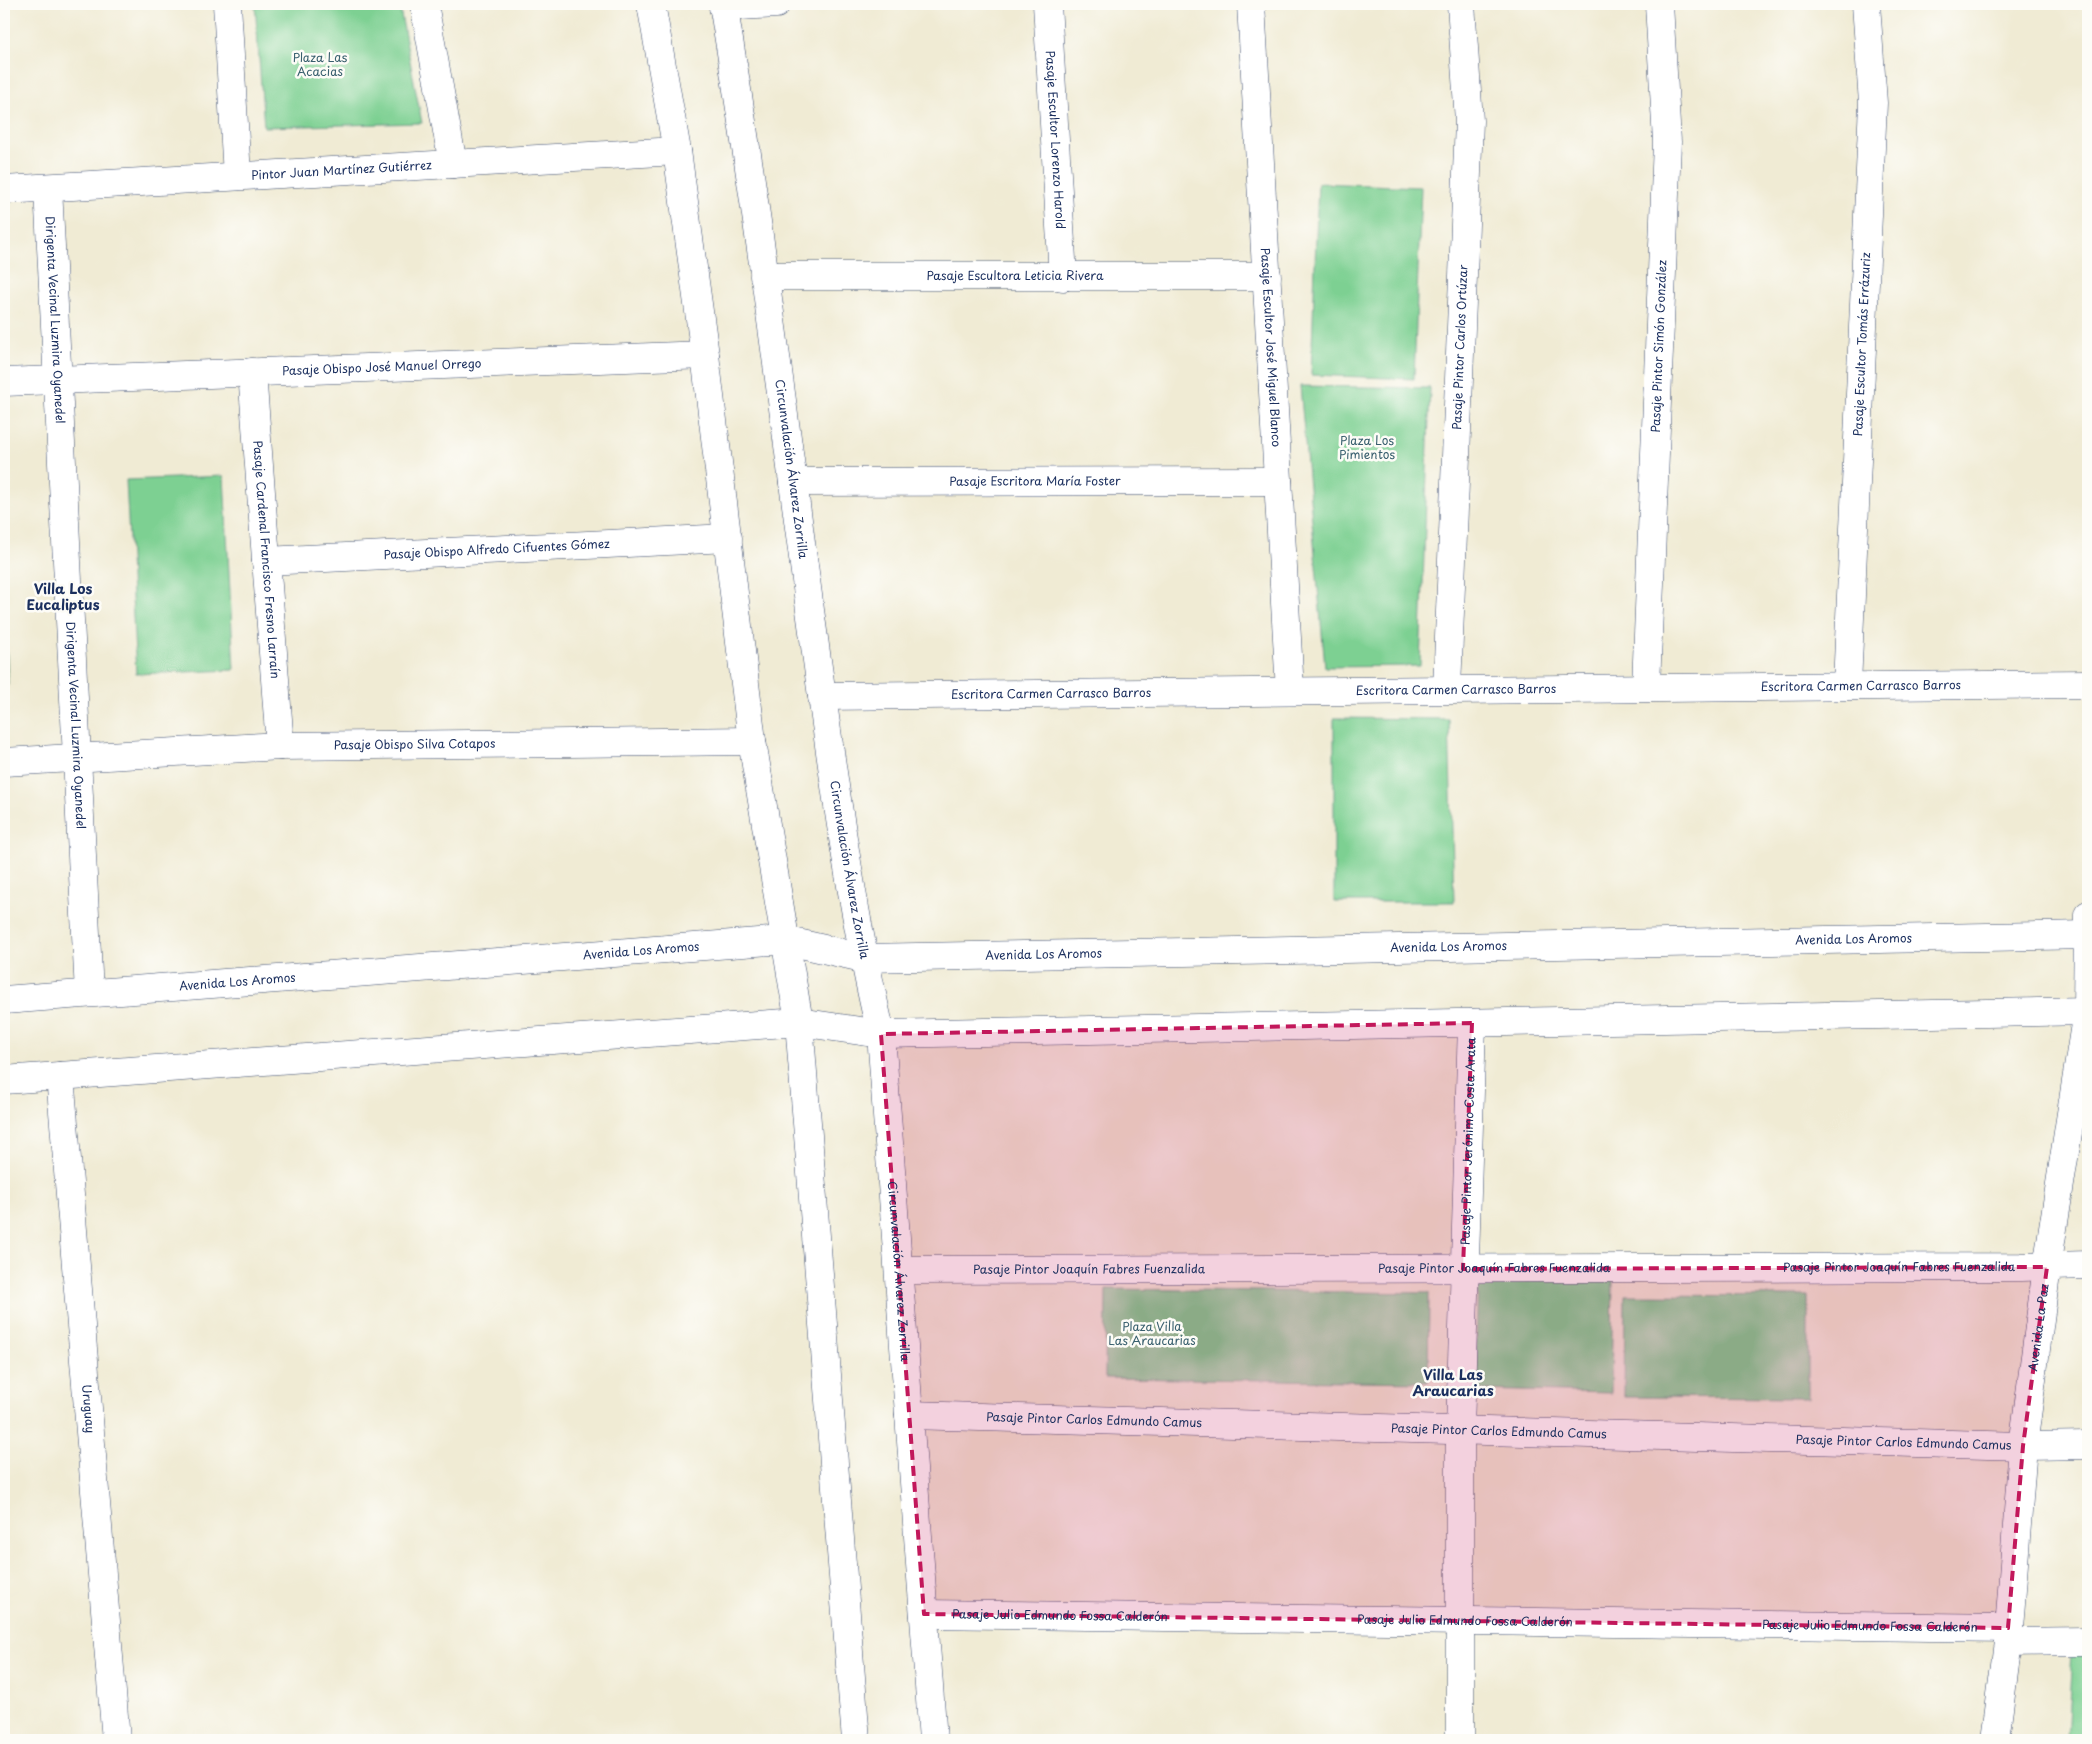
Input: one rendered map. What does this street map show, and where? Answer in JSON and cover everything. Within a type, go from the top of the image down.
[{"type":"street","points":[[227,4],[237,176]]},
{"type":"street","points":[[424,4],[453,164]]},
{"type":"street","points":[[651,4],[677,151],[706,355],[752,741],[799,1022],[856,1740]]},
{"type":"street","points":[[723,6],[776,4]]},
{"type":"street","name":"Pasaje Escultor Lorenzo Harold","points":[[1047,4],[1063,277]]},
{"type":"street","name":"Pasaje Escultor José Miguel Blanco","points":[[1251,4],[1290,691]]},
{"type":"street","name":"Pasaje Pintor Carlos Ortúzar","points":[[1447,689],[1469,121],[1461,4]]},
{"type":"street","name":"Pasaje Pintor Simón González","points":[[1646,687],[1666,142],[1659,4]]},
{"type":"street","name":"Pasaje Escultor Tomás Errázuriz","points":[[1847,685],[1873,103],[1866,4]]},
{"type":"street","name":"Circunvalación Álvarez Zorrilla","points":[[723,6],[764,276],[822,696],[863,958],[881,1034],[932,1740]]},
{"type":"street","name":"Pintor Juan Martínez Gutiérrez","points":[[4,190],[677,151]]},
{"type":"street","name":"Dirigenta Vecinal Luzmira Oyanedel","points":[[48,188],[88,993]]},
{"type":"street","name":"Pasaje Escultora Leticia Rivera","points":[[764,276],[1267,276]]},
{"type":"street","name":"Pasaje Obispo José Manuel Orrego","points":[[4,382],[706,355]]},
{"type":"street","name":"Pasaje Cardenal Francisco Fresno Larraín","points":[[252,372],[280,746]]},
{"type":"street","name":"Pasaje Escritora María Foster","points":[[793,482],[1278,480]]},
{"type":"street","name":"Pasaje Obispo Alfredo Cifuentes Gómez","points":[[266,561],[728,538]]},
{"type":"street","name":"Escritora Carmen Carrasco Barros","points":[[822,696],[2088,684]]},
{"type":"street","name":"Pasaje Obispo Silva Cotapos","points":[[4,762],[280,746],[752,741]]},
{"type":"street","name":"Avenida Los Aromos","points":[[4,1000],[784,940],[863,958],[2088,928]]},
{"type":"street","name":"Avenida La Paz","points":[[1995,1740],[2008,1635],[2023,1446],[2048,1267],[2088,1011],[2088,928]]},
{"type":"street","points":[[4,1080],[799,1022],[881,1034],[2088,1011]]},
{"type":"street","name":"Pasaje Pintor Jerónimo Costa Arata","points":[[1460,1740],[1460,1430],[1463,1269],[1472,1023]]},
{"type":"street","name":"Uruguay","points":[[60,1076],[116,1740]]},
{"type":"street","name":"Pasaje Pintor Joaquín Fabres Fuenzalida","points":[[899,1270],[2048,1267],[2088,1265]]},
{"type":"street","name":"Pasaje Pintor Carlos Edmundo Camus","points":[[909,1415],[2023,1446],[2088,1445]]},
{"type":"street","name":"Pasaje Julio Edmundo Fossa Calderón","points":[[924,1614],[1461,1621],[2008,1635],[2088,1641]]},
{"type":"highlighted area","points":[[1472,1023],[1463,1269],[2047,1267],[2023,1446],[2008,1628],[924,1614],[881,1034]]},
{"type":"green space","name":"Plaza Las Acacias","points":[[255,4],[399,4],[422,123],[264,127]]},
{"type":"green space","points":[[1318,183],[1421,187],[1414,379],[1311,375]]},
{"type":"green space","name":"Plaza Los Pimientos","points":[[1300,386],[1430,388],[1420,666],[1325,667]]},
{"type":"green space","points":[[224,476],[234,670],[136,674],[126,480]]},
{"type":"green space","points":[[4,592],[8,685],[4,686]]},
{"type":"green space","points":[[1334,718],[1449,719],[1454,902],[1334,902]]},
{"type":"green space","points":[[1478,1275],[1613,1279],[1611,1393],[1475,1390]]},
{"type":"green space","name":"Plaza Villa Las Araucarias","points":[[1106,1289],[1429,1293],[1428,1382],[1105,1378]]},
{"type":"green space","points":[[1625,1295],[1808,1296],[1808,1398],[1624,1397]]},
{"type":"green space","points":[[2072,1652],[2088,1652],[2088,1740],[2067,1740]]},
{"type":"district","name":"Villa Los Eucaliptus","points":[[63,598]]},
{"type":"district","name":"Villa Las Araucarias","points":[[1453,1384]]}]
